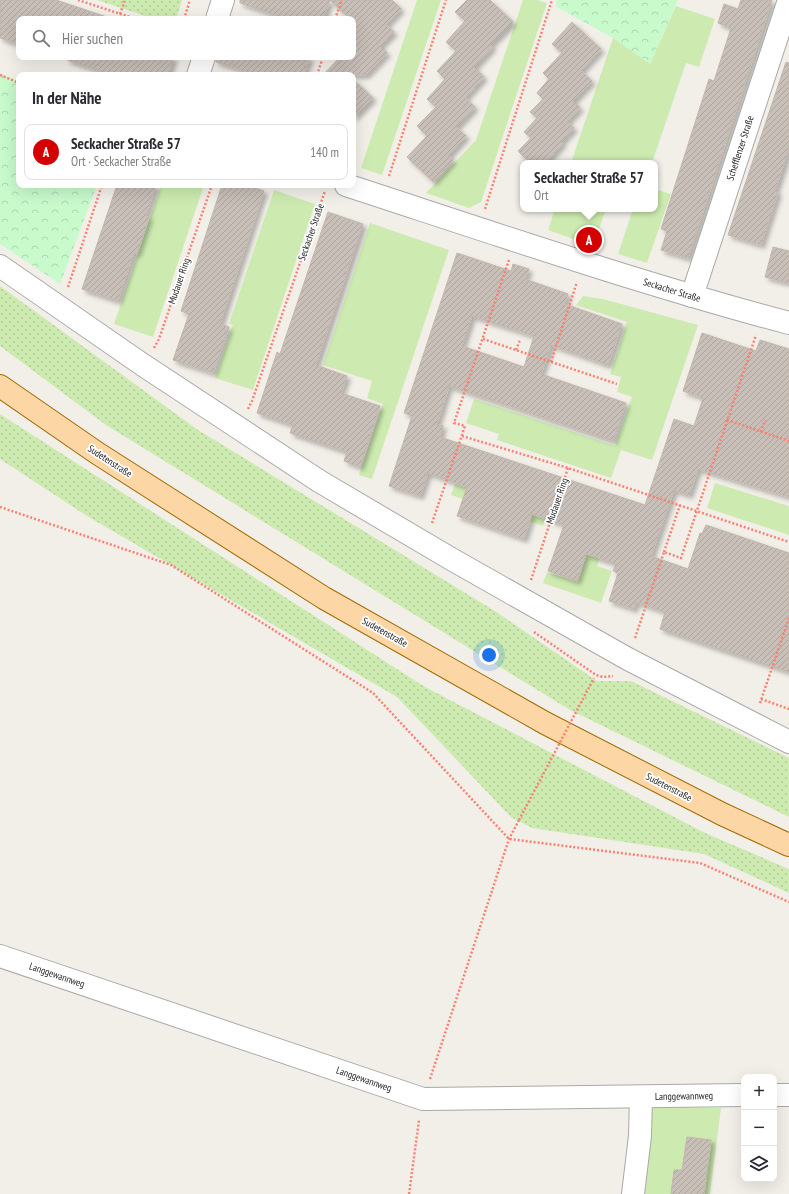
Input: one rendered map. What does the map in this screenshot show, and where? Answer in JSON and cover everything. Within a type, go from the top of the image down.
[{"type":"main road","name":"Sudetenstraße","points":[[0,386],[97,453],[324,598],[545,723],[722,814],[789,845]]},
{"type":"street","points":[[218,16],[223,0]]},
{"type":"street","name":"Schefflenzer Straße","points":[[692,296],[789,0]]},
{"type":"street","points":[[199,72],[203,60]]},
{"type":"street","name":"Seckacher Straße","points":[[355,188],[583,263],[692,296],[789,323]]},
{"type":"street","points":[[0,266],[60,310],[236,428],[319,481],[425,544],[628,659],[789,742]]},
{"type":"street","name":"Langgewannweg","points":[[0,956],[423,1099],[741,1095]]},
{"type":"street","points":[[777,1095],[789,1095]]},
{"type":"street","points":[[633,1194],[640,1136],[641,1097]]},
{"type":"path","points":[[78,0],[126,16]]},
{"type":"path","points":[[120,14],[125,0]]},
{"type":"path","points":[[185,16],[190,0]]},
{"type":"path","points":[[336,16],[342,0]]},
{"type":"path","points":[[382,197],[446,0]]},
{"type":"path","points":[[478,228],[552,0]]},
{"type":"path","points":[[318,72],[322,60]]},
{"type":"path","points":[[0,75],[16,82]]},
{"type":"path","points":[[60,310],[101,188]]},
{"type":"path","name":"Mudauer Ring","points":[[143,365],[159,339],[211,188]]},
{"type":"path","name":"Seckacher Straße","points":[[236,428],[252,401],[327,188]]},
{"type":"path","points":[[425,544],[465,426],[454,423],[516,241]]},
{"type":"path","points":[[551,362],[583,263]]},
{"type":"path","points":[[664,552],[681,558],[763,316]]},
{"type":"path","points":[[483,339],[617,384]]},
{"type":"path","points":[[516,350],[520,340]]},
{"type":"path","points":[[727,420],[789,441]]},
{"type":"path","points":[[761,432],[765,420]]},
{"type":"path","points":[[462,436],[568,468]]},
{"type":"path","name":"Mudauer Ring","points":[[524,600],[568,468],[789,542]]},
{"type":"path","points":[[628,659],[680,505]]},
{"type":"path","points":[[0,507],[170,565],[373,694],[509,839],[700,863],[789,902]]},
{"type":"path","points":[[753,724],[789,618]]},
{"type":"path","points":[[409,1194],[417,1130],[423,1099],[509,839],[594,678],[596,675],[603,677]]},
{"type":"path","points":[[761,699],[789,709]]},
{"type":"green space","points":[[97,0],[182,0],[177,16],[146,16]]},
{"type":"green space","points":[[417,0],[441,0],[382,175],[361,168]]},
{"type":"green space","points":[[523,0],[537,0],[547,3],[481,202],[469,208],[426,193],[476,140]]},
{"type":"green space","points":[[557,0],[678,0],[650,64],[613,38],[555,6]]},
{"type":"green space","points":[[676,6],[715,19],[699,67],[686,63],[653,160],[572,160],[613,38],[650,64]]},
{"type":"green space","points":[[0,74],[16,80],[16,188],[96,188],[60,284],[0,244]]},
{"type":"green space","points":[[160,188],[203,188],[153,337],[114,324]]},
{"type":"green space","points":[[274,190],[315,204],[253,390],[215,378],[233,325],[229,324]]},
{"type":"green space","points":[[658,190],[671,194],[647,263],[618,254],[632,212],[658,212]]},
{"type":"green space","points":[[554,212],[605,212],[593,246],[548,230]]},
{"type":"green space","points":[[370,223],[449,250],[372,479],[359,475],[383,404],[367,398],[372,381],[323,365]]},
{"type":"green space","points":[[0,286],[198,430],[495,611],[597,681],[631,681],[789,758],[789,817],[570,710],[106,425],[0,346]]},
{"type":"green space","points":[[583,296],[603,299],[698,325],[652,460],[621,450],[611,478],[497,440],[499,434],[466,423],[474,399],[615,446],[632,397],[617,392],[621,377],[610,374],[627,322],[576,305]]},
{"type":"green space","points":[[0,414],[425,687],[705,833],[789,869],[789,893],[704,854],[532,828],[511,817],[397,697],[87,516],[0,459]]},
{"type":"green space","points":[[715,483],[789,506],[789,535],[707,508]]},
{"type":"green space","points":[[455,484],[499,499],[520,511],[545,519],[543,526],[451,495]]},
{"type":"green space","points":[[593,535],[606,540],[597,566],[612,571],[601,603],[543,583],[547,572],[578,582]]},
{"type":"green space","points":[[637,1107],[721,1108],[710,1194],[625,1194]]},
{"type":"building","points":[[0,0],[56,0],[104,16],[16,16],[16,43],[0,38]]},
{"type":"building","points":[[240,0],[330,0],[324,16],[278,16],[240,3]]},
{"type":"building","points":[[330,0],[392,0],[401,9],[386,25],[394,32],[380,46],[387,53],[366,75],[356,75],[356,72],[326,72],[337,60],[356,60],[356,16],[347,16]]},
{"type":"building","points":[[467,0],[490,0],[513,22],[490,45],[493,47],[474,67],[484,77],[465,98],[475,107],[456,127],[466,136],[448,156],[453,160],[433,182],[407,157],[427,136],[417,126],[436,107],[427,99],[445,79],[437,71],[456,51],[446,42],[465,21],[455,12]]},
{"type":"building","points":[[741,0],[772,0],[688,258],[661,250],[667,231],[661,229],[709,79],[714,81],[731,28],[718,23],[724,4],[738,9]]},
{"type":"building","points":[[572,22],[601,49],[581,71],[592,81],[573,101],[580,108],[567,122],[574,128],[548,160],[527,160],[518,151],[531,138],[524,132],[537,118],[530,112],[543,99],[537,93],[549,79],[543,73],[562,53],[552,44]]},
{"type":"building","points":[[67,60],[173,60],[169,72],[103,72]]},
{"type":"building","points":[[216,60],[309,60],[305,72],[248,72],[216,62]]},
{"type":"building","points":[[786,62],[789,63],[789,149],[775,191],[778,192],[761,245],[728,235]]},
{"type":"building","points":[[356,82],[373,98],[356,115]]},
{"type":"building","points":[[116,188],[155,188],[146,216],[149,217],[137,254],[134,253],[118,301],[82,289]]},
{"type":"building","points":[[221,188],[256,188],[264,191],[220,324],[229,327],[213,373],[173,360],[189,314],[181,311]]},
{"type":"building","points":[[328,212],[363,224],[316,365],[347,376],[341,393],[380,406],[360,467],[344,461],[347,452],[290,433],[293,425],[257,413],[277,352],[280,354]]},
{"type":"building","points":[[773,247],[789,251],[789,283],[765,277]]},
{"type":"building","points":[[457,253],[511,271],[513,264],[529,269],[525,279],[568,294],[565,304],[622,324],[608,365],[551,345],[541,374],[626,403],[613,441],[449,386],[437,424],[443,426],[440,437],[645,505],[674,419],[694,426],[703,398],[683,391],[702,333],[756,351],[760,340],[789,349],[789,497],[698,469],[689,495],[674,490],[651,556],[688,569],[700,533],[702,534],[706,525],[789,553],[789,672],[660,629],[665,612],[636,602],[634,609],[609,601],[618,573],[613,571],[616,564],[586,554],[577,581],[548,571],[564,525],[532,514],[524,539],[457,516],[467,487],[428,473],[420,496],[389,486],[412,416],[404,413]],"holes":[[[472,316],[534,336],[524,367],[462,346]]]},
{"type":"building","points":[[687,1137],[711,1140],[704,1194],[671,1194],[674,1170],[682,1170]]},
{"type":"place","name":"Seckacher Straße 57","points":[[589,240]]}]
